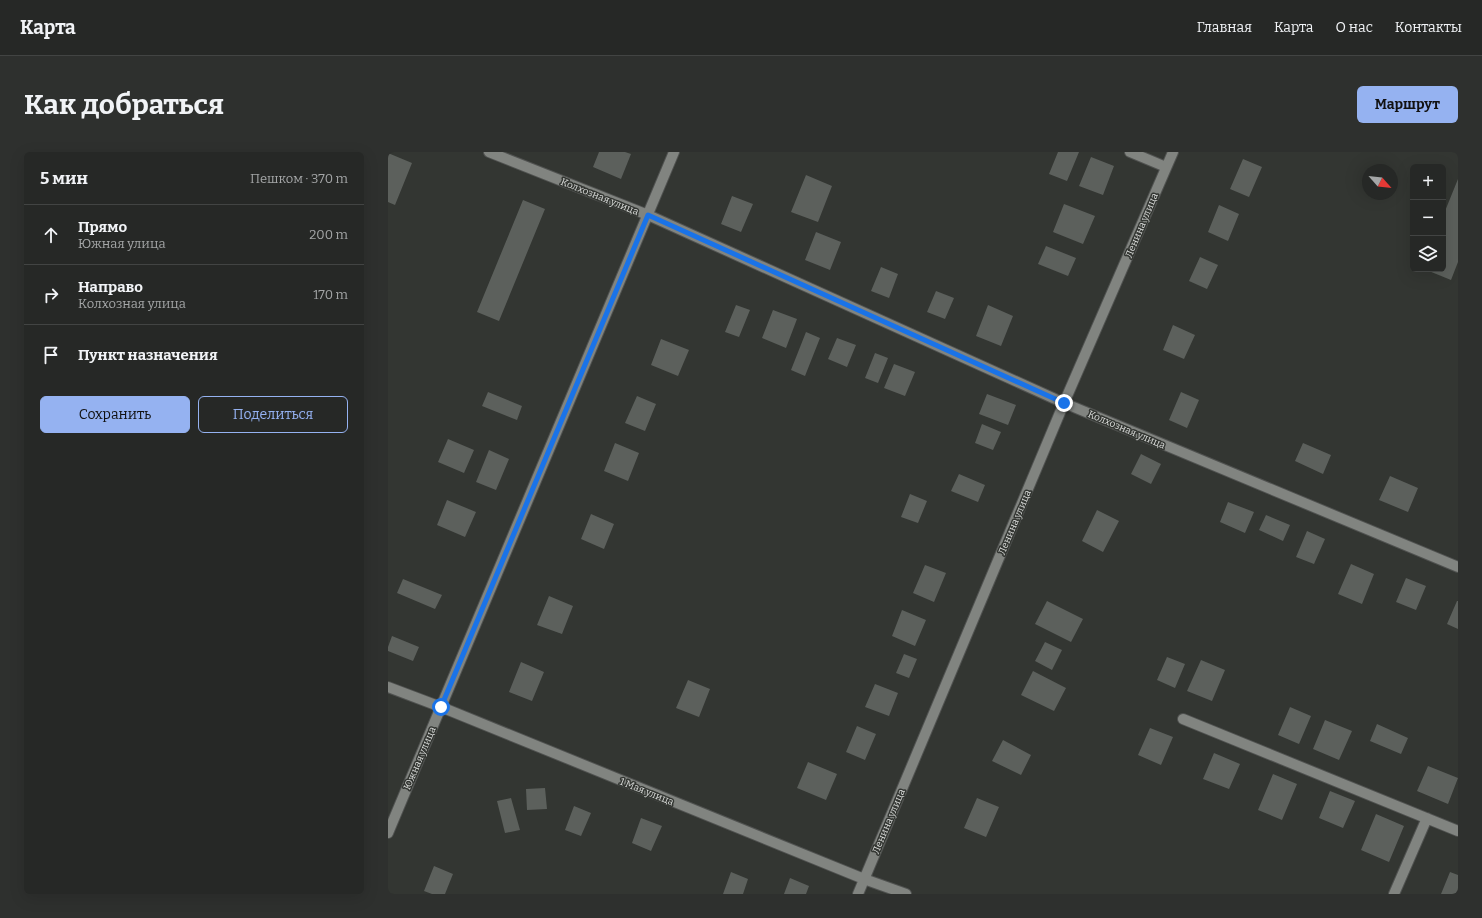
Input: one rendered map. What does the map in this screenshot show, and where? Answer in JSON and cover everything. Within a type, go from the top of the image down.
[{"type":"street","name":"Колхозная улица","points":[[489,152],[648,215],[1064,403],[1458,567]]},
{"type":"street","name":"Южная улица","points":[[388,833],[674,152]]},
{"type":"street","points":[[1130,152],[1166,167]]},
{"type":"street","name":"Ленина улица","points":[[858,894],[1064,403],[1173,152]]},
{"type":"street","name":"1 Мая улица","points":[[388,687],[441,707],[864,879],[906,894]]},
{"type":"street","points":[[1183,719],[1458,831]]},
{"type":"street","points":[[1394,894],[1427,818]]},
{"type":"building","points":[[599,152],[625,152],[631,154],[621,179],[593,167]]},
{"type":"building","points":[[1058,152],[1079,152],[1067,181],[1049,174]]},
{"type":"building","points":[[388,153],[412,163],[395,205],[388,202]]},
{"type":"building","points":[[1091,157],[1114,166],[1103,195],[1079,186]]},
{"type":"building","points":[[1243,159],[1262,167],[1249,197],[1230,189]]},
{"type":"building","points":[[806,175],[832,186],[818,222],[791,212]]},
{"type":"building","points":[[1458,179],[1458,262],[1451,280],[1431,272],[1446,272],[1446,209]]},
{"type":"building","points":[[732,196],[753,204],[741,232],[721,224]]},
{"type":"building","points":[[523,200],[545,209],[499,321],[477,312]]},
{"type":"building","points":[[1064,204],[1095,216],[1083,244],[1053,232]]},
{"type":"building","points":[[1219,205],[1239,214],[1228,241],[1208,232]]},
{"type":"building","points":[[816,232],[841,242],[830,270],[805,260]]},
{"type":"building","points":[[1046,246],[1076,258],[1068,276],[1038,264]]},
{"type":"building","points":[[1200,257],[1218,265],[1207,289],[1189,281]]},
{"type":"building","points":[[881,267],[898,274],[889,298],[871,291]]},
{"type":"building","points":[[936,291],[954,298],[945,319],[927,312]]},
{"type":"building","points":[[736,305],[750,310],[739,337],[725,332]]},
{"type":"building","points":[[988,305],[1013,316],[1001,346],[976,336]]},
{"type":"building","points":[[773,310],[797,319],[786,348],[762,338]]},
{"type":"building","points":[[1173,325],[1195,335],[1184,359],[1163,350]]},
{"type":"building","points":[[806,332],[820,338],[805,376],[791,370]]},
{"type":"building","points":[[837,338],[856,345],[847,367],[828,359]]},
{"type":"building","points":[[661,339],[689,350],[678,376],[651,365]]},
{"type":"building","points":[[875,353],[888,358],[878,383],[865,378]]},
{"type":"building","points":[[894,364],[915,372],[905,396],[884,388]]},
{"type":"building","points":[[488,392],[522,406],[517,420],[482,406]]},
{"type":"building","points":[[1181,392],[1199,400],[1187,428],[1169,420]]},
{"type":"building","points":[[987,394],[1016,405],[1008,425],[979,414]]},
{"type":"building","points":[[637,396],[656,404],[645,431],[625,423]]},
{"type":"building","points":[[982,424],[1001,432],[993,450],[975,443]]},
{"type":"building","points":[[448,439],[474,450],[464,473],[438,462]]},
{"type":"building","points":[[615,443],[639,453],[628,481],[604,471]]},
{"type":"building","points":[[1303,443],[1331,455],[1323,474],[1295,461]]},
{"type":"building","points":[[489,450],[509,459],[496,490],[476,482]]},
{"type":"building","points":[[1141,454],[1161,464],[1151,484],[1131,474]]},
{"type":"building","points":[[959,474],[985,485],[978,502],[951,491]]},
{"type":"building","points":[[1390,476],[1418,488],[1408,512],[1379,500]]},
{"type":"building","points":[[910,494],[927,501],[918,523],[901,517]]},
{"type":"building","points":[[447,500],[476,512],[465,537],[437,525]]},
{"type":"building","points":[[1228,502],[1254,512],[1245,533],[1220,522]]},
{"type":"building","points":[[1097,510],[1119,521],[1103,552],[1082,541]]},
{"type":"building","points":[[591,514],[614,524],[604,549],[581,539]]},
{"type":"building","points":[[1266,515],[1290,525],[1283,541],[1259,530]]},
{"type":"building","points":[[1307,531],[1325,539],[1314,564],[1296,557]]},
{"type":"building","points":[[1351,564],[1374,574],[1362,604],[1338,594]]},
{"type":"building","points":[[925,565],[946,573],[934,602],[913,593]]},
{"type":"building","points":[[1406,578],[1426,586],[1416,610],[1396,602]]},
{"type":"building","points":[[403,579],[442,595],[435,609],[397,593]]},
{"type":"building","points":[[549,596],[573,606],[562,634],[537,625]]},
{"type":"building","points":[[1047,601],[1083,619],[1071,642],[1035,624]]},
{"type":"building","points":[[1458,601],[1458,629],[1447,624]]},
{"type":"building","points":[[902,610],[926,620],[915,646],[892,636]]},
{"type":"building","points":[[392,636],[419,647],[413,661],[388,651]]},
{"type":"building","points":[[1045,642],[1062,650],[1052,670],[1035,661]]},
{"type":"building","points":[[904,654],[917,659],[909,678],[896,673]]},
{"type":"building","points":[[1167,657],[1185,664],[1175,688],[1157,680]]},
{"type":"building","points":[[1201,660],[1225,670],[1212,701],[1187,691]]},
{"type":"building","points":[[521,662],[544,672],[532,701],[509,692]]},
{"type":"building","points":[[1033,671],[1066,688],[1054,711],[1021,695]]},
{"type":"building","points":[[688,680],[710,689],[699,717],[676,708]]},
{"type":"building","points":[[875,684],[898,693],[889,716],[865,707]]},
{"type":"building","points":[[1290,707],[1311,716],[1299,744],[1278,735]]},
{"type":"building","points":[[1325,720],[1352,731],[1339,760],[1313,749]]},
{"type":"building","points":[[1377,724],[1408,738],[1401,754],[1370,741]]},
{"type":"building","points":[[857,726],[876,734],[865,760],[846,752]]},
{"type":"building","points":[[1150,728],[1173,737],[1161,765],[1138,755]]},
{"type":"building","points":[[1003,740],[1031,755],[1021,775],[992,761]]},
{"type":"building","points":[[1214,753],[1240,764],[1229,789],[1203,779]]},
{"type":"building","points":[[808,762],[837,774],[826,800],[797,788]]},
{"type":"building","points":[[1428,766],[1458,778],[1448,804],[1417,791]]},
{"type":"building","points":[[1273,774],[1297,784],[1282,820],[1258,810]]},
{"type":"building","points":[[545,788],[547,809],[527,810],[526,789]]},
{"type":"building","points":[[1330,791],[1355,801],[1343,828],[1319,818]]},
{"type":"building","points":[[511,798],[520,830],[505,833],[497,801]]},
{"type":"building","points":[[977,798],[999,807],[986,837],[964,828]]},
{"type":"building","points":[[574,806],[591,813],[581,836],[565,830]]},
{"type":"building","points":[[1376,814],[1404,826],[1389,862],[1361,850]]},
{"type":"building","points":[[641,818],[662,826],[651,851],[632,843]]},
{"type":"building","points":[[434,866],[453,874],[445,894],[432,894],[424,891]]},
{"type":"building","points":[[731,872],[748,879],[743,894],[723,894]]},
{"type":"building","points":[[1450,872],[1458,875],[1458,894],[1441,894]]},
{"type":"building","points":[[790,878],[809,886],[806,894],[784,894]]},
{"type":"route","points":[[441,707],[648,215],[1064,403]]}]
